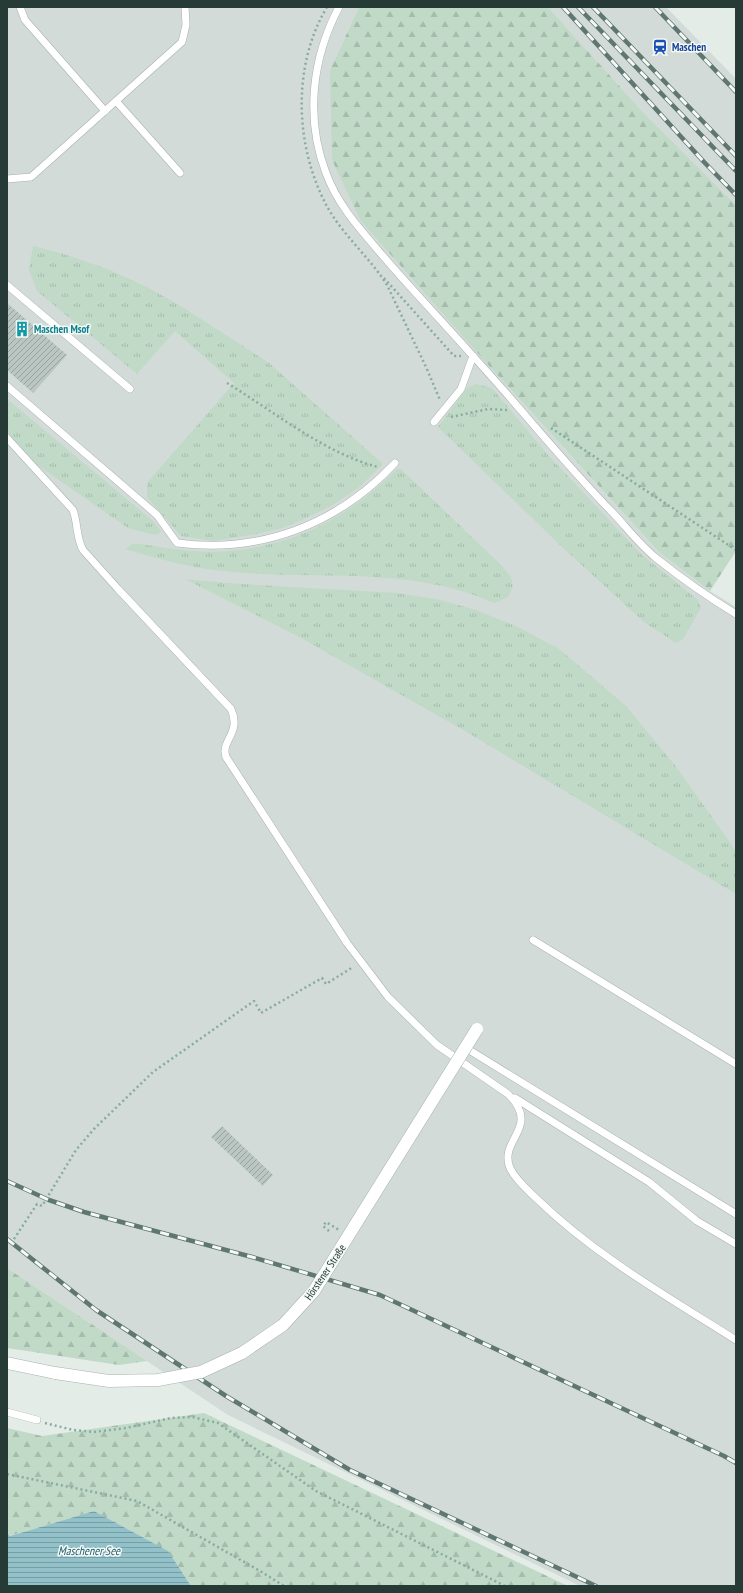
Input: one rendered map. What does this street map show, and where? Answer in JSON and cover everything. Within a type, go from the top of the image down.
[{"type":"street","name":"Hörstener Straße","points":[[7,1364],[109,1381],[158,1380],[201,1372],[242,1353],[283,1325],[314,1290],[478,1029]]},
{"type":"lane","points":[[20,7],[25,20],[105,111]]},
{"type":"lane","points":[[7,179],[31,177],[182,42],[186,25],[185,7]]},
{"type":"lane","points":[[339,7],[323,43],[314,87],[315,129],[325,172],[333,191],[356,224],[580,480],[655,557],[709,597],[736,614]]},
{"type":"lane","points":[[116,101],[180,173]]},
{"type":"lane","points":[[7,285],[130,389]]},
{"type":"lane","points":[[436,420],[461,389],[473,356]]},
{"type":"lane","points":[[7,386],[157,515],[177,543],[232,545],[278,536],[298,529],[340,510],[378,481],[396,463]]},
{"type":"lane","points":[[7,438],[73,510],[77,520],[80,544],[83,550],[231,709],[235,724],[225,750],[226,757],[361,962],[388,997],[424,1033],[473,1071],[649,1182],[697,1221],[736,1244]]},
{"type":"lane","points":[[533,940],[736,1064]]},
{"type":"lane","points":[[466,1048],[736,1214]]},
{"type":"lane","points":[[508,1094],[521,1111],[520,1129],[508,1155],[510,1168],[518,1180],[556,1217],[584,1240],[635,1276],[736,1340]]},
{"type":"lane","points":[[7,1412],[37,1420]]},
{"type":"path","points":[[379,273],[454,356],[473,356]]},
{"type":"path","points":[[227,383],[312,436],[351,458],[388,471]]},
{"type":"path","points":[[436,420],[488,409],[506,409],[510,411]]},
{"type":"path","points":[[534,426],[543,425],[551,428],[736,550]]},
{"type":"path","points":[[14,1239],[37,1204],[42,1206],[81,1143],[154,1072],[254,1000],[261,1013],[322,978],[326,984],[361,962]]},
{"type":"path","points":[[329,1231],[323,1226],[326,1222],[333,1227]]},
{"type":"path","points":[[37,1420],[73,1430],[94,1432],[126,1428],[171,1418],[192,1417],[218,1423],[316,1491],[504,1586]]},
{"type":"path","points":[[7,1474],[137,1501],[284,1586]]},
{"type":"shaded area","points":[[7,7],[359,7],[330,70],[491,368],[659,552],[710,591],[736,607],[736,1586],[580,1586],[228,1415],[7,1268]]},
{"type":"shaded area","points":[[548,7],[666,7],[736,79],[736,205],[641,110]]},
{"type":"green space","points":[[359,7],[548,7],[641,110],[736,205],[736,551],[710,591],[659,552],[491,368],[361,221],[332,160],[330,70]]},
{"type":"green space","points":[[33,246],[67,255],[110,270],[147,287],[184,308],[269,363],[383,464],[358,488],[331,506],[282,528],[214,541],[181,536],[147,497],[147,483],[234,383],[175,331],[137,374],[37,291],[29,270]]},
{"type":"green space","points":[[476,384],[492,388],[548,455],[642,555],[698,600],[701,608],[683,639],[676,643],[644,622],[561,546],[438,427],[467,388]]},
{"type":"green space","points":[[7,399],[153,521],[161,531],[160,533],[155,535],[128,528],[36,464],[7,432]]},
{"type":"green space","points":[[397,469],[401,469],[502,566],[511,577],[513,587],[508,597],[494,603],[463,591],[398,579],[218,571],[178,564],[125,549],[133,544],[139,544],[184,550],[218,552],[254,548],[277,542],[300,535],[341,514],[379,486]]},
{"type":"green space","points":[[185,579],[226,583],[396,593],[436,599],[476,610],[518,627],[559,649],[626,706],[677,768],[736,851],[736,894],[465,731],[303,639]]},
{"type":"green space","points":[[7,1268],[147,1361],[119,1365],[7,1348]]},
{"type":"green space","points":[[204,1413],[568,1586],[191,1586],[167,1551],[94,1511],[9,1536],[7,1534],[7,1428],[42,1436]]},
{"type":"water","name":"Maschener See","points":[[94,1511],[168,1551],[191,1586],[7,1586],[7,1534],[10,1536]]},
{"type":"building","name":"Maschen Msof","points":[[7,303],[67,355],[33,393],[7,370]]},
{"type":"building","points":[[222,1126],[273,1175],[263,1186],[211,1137]]},
{"type":"railway","points":[[563,7],[704,162],[736,195]]},
{"type":"railway","points":[[578,7],[736,171]]},
{"type":"railway","points":[[593,7],[736,156]]},
{"type":"railway","points":[[655,7],[736,92]]},
{"type":"railway","points":[[7,1181],[49,1200],[84,1212],[252,1257],[380,1295],[724,1456],[736,1463]]},
{"type":"railway","points":[[7,1239],[96,1310],[226,1396],[350,1470],[596,1586]]},
{"type":"place","name":"Maschen","points":[[660,47]]},
{"type":"place","name":"Maschen Msof","points":[[22,329]]}]
